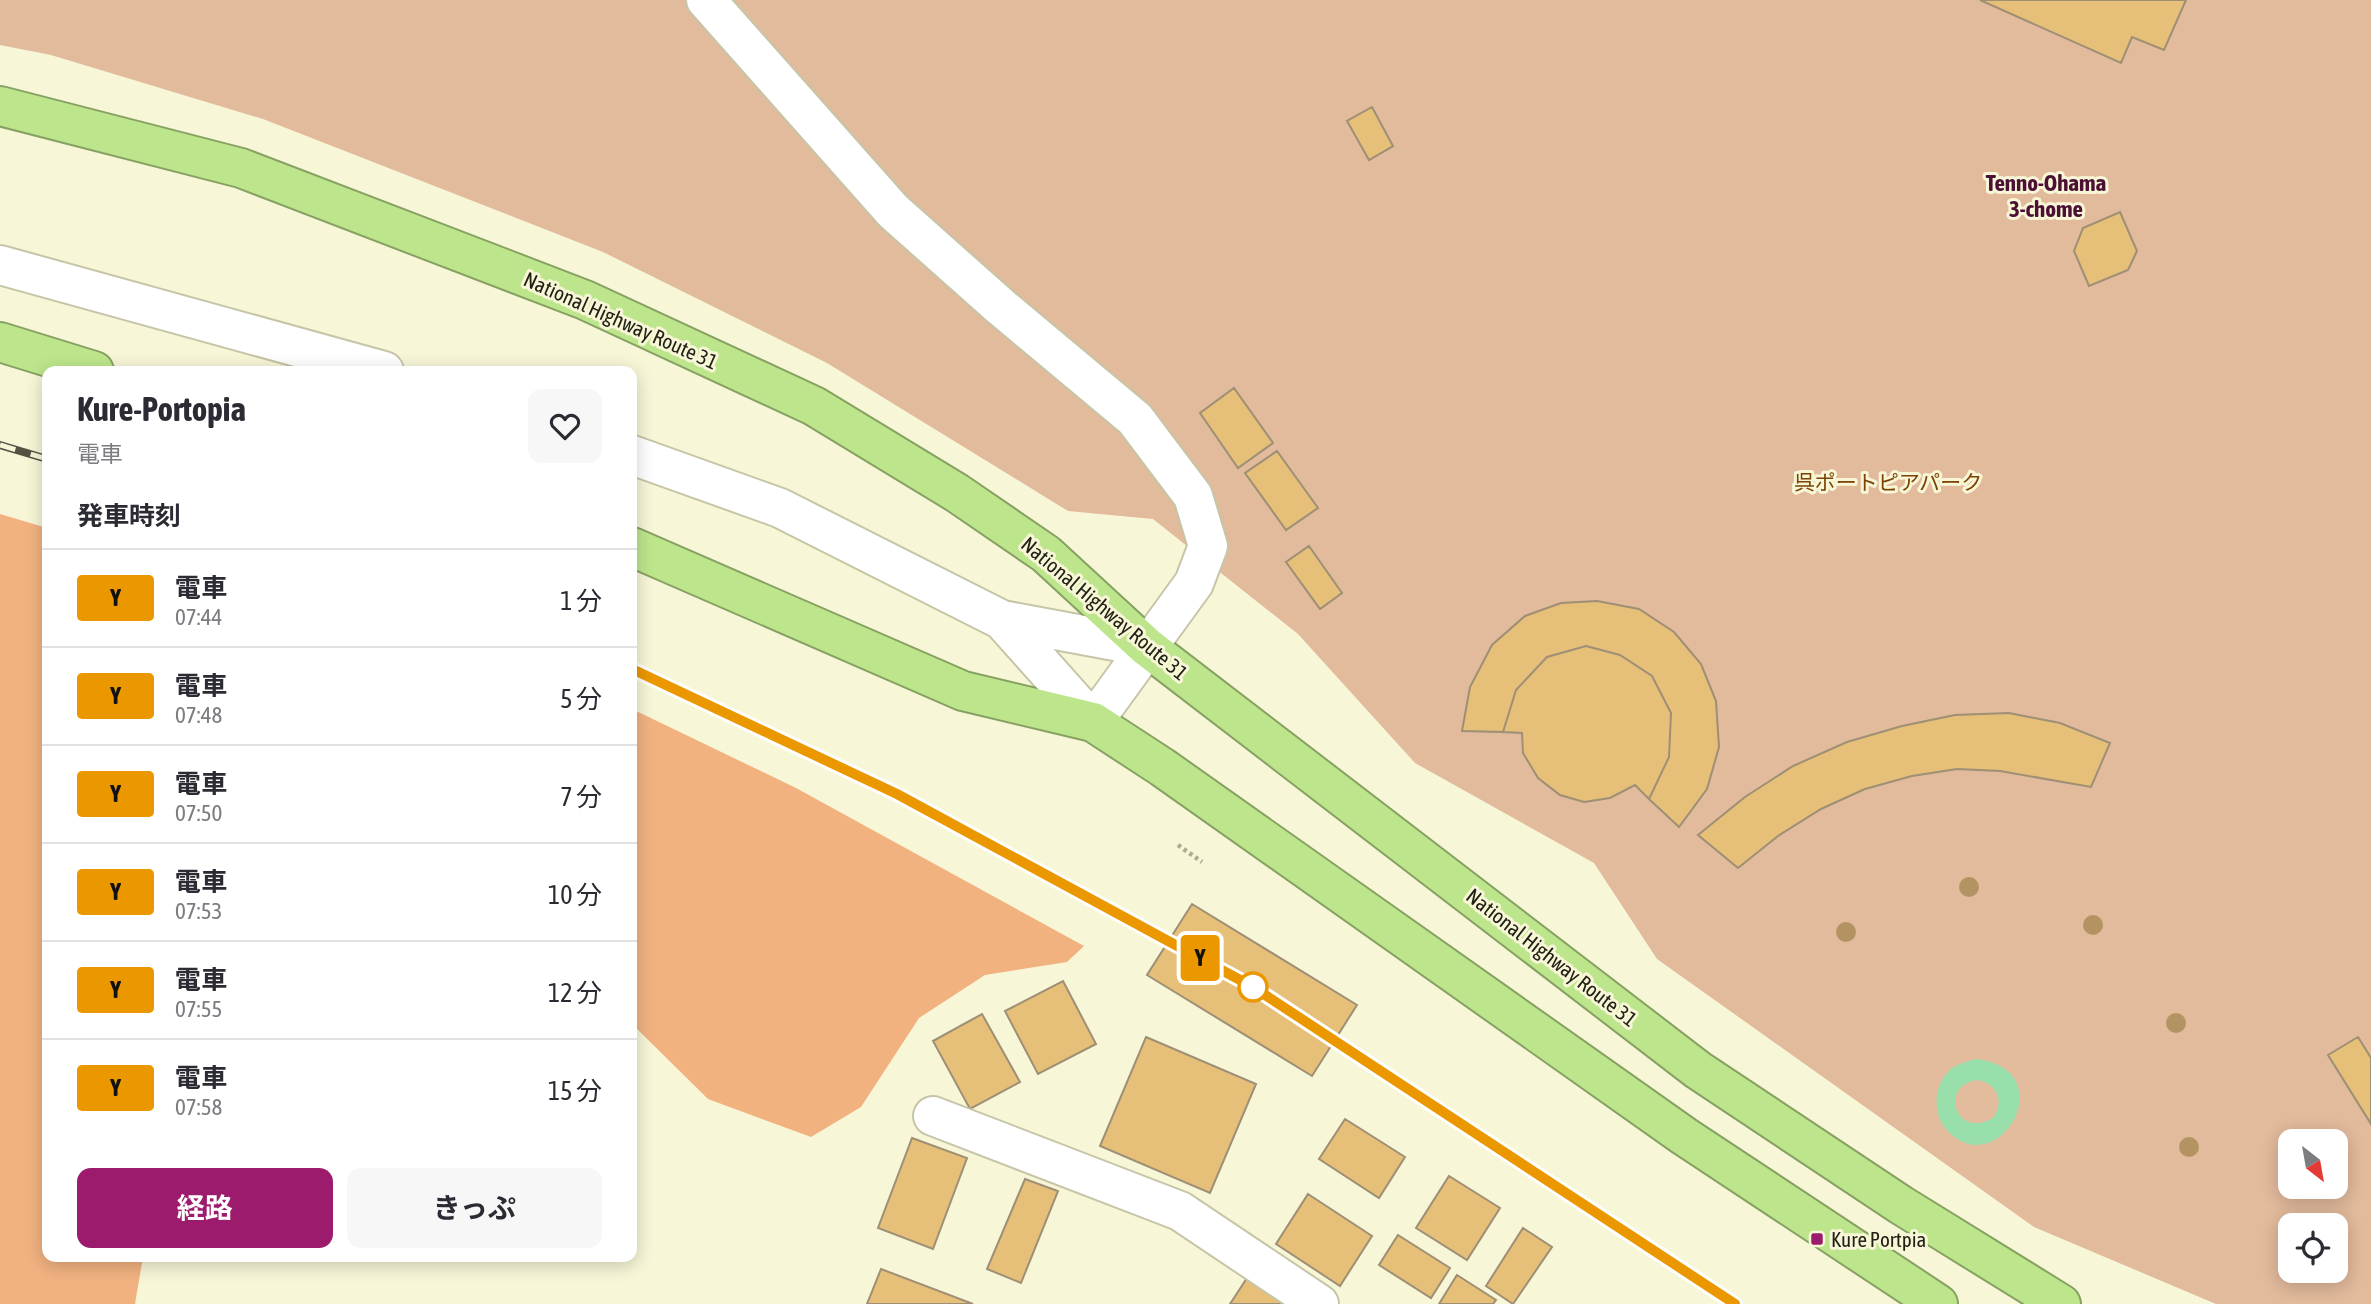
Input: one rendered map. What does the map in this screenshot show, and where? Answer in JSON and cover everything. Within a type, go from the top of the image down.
[{"type":"highway","name":"National Highway Route 31","points":[[0,106],[241,168],[586,300],[801,400],[957,493],[1046,554],[1147,647],[1698,1070],[1901,1205],[2061,1304]]},
{"type":"highway","points":[[0,342],[78,366]]},
{"type":"highway","points":[[637,549],[963,691],[1093,722],[1162,767],[1684,1136],[1938,1304]]},
{"type":"street","points":[[706,0],[893,211],[1001,307],[1135,419],[1193,496],[1208,547],[1194,583],[1093,722],[1002,620]]},
{"type":"street","points":[[0,265],[366,366]]},
{"type":"street","points":[[637,457],[780,508],[1002,620],[1147,647]]},
{"type":"street","points":[[933,1116],[1180,1211],[1319,1304]]},
{"type":"green space","name":"呉ポートピアパーク","points":[[0,0],[2371,0],[2371,1304],[2216,1304],[2034,1227],[1657,959],[1594,863],[1415,763],[1298,634],[1153,519],[1068,511],[827,363],[603,252],[263,119],[51,55],[0,45]]},
{"type":"shaded area","points":[[0,514],[42,527],[42,1262],[142,1262],[135,1304],[0,1304]]},
{"type":"shaded area","points":[[637,711],[796,788],[1084,946],[1067,962],[985,975],[919,1018],[861,1107],[811,1137],[708,1099],[637,1029]]},
{"type":"shaded area","points":[[1976,1059],[2003,1068],[2017,1083],[2020,1101],[2014,1120],[2001,1135],[1984,1144],[1965,1143],[1945,1128],[1937,1106],[1938,1089],[1945,1075],[1951,1069]],"holes":[[[1977,1080],[1984,1082],[1997,1094],[1997,1112],[1993,1118],[1980,1123],[1969,1122],[1956,1110],[1955,1100],[1965,1084]]]},
{"type":"building","points":[[1980,0],[2186,0],[2164,50],[2132,37],[2121,63]]},
{"type":"building","points":[[1372,107],[1393,146],[1369,160],[1347,121]]},
{"type":"building","points":[[2120,212],[2137,251],[2128,270],[2089,286],[2074,251],[2083,228]]},
{"type":"building","points":[[1234,388],[1273,443],[1238,468],[1200,413]]},
{"type":"building","points":[[1277,451],[1318,508],[1286,530],[1245,473]]},
{"type":"building","points":[[1309,546],[1342,593],[1320,609],[1286,562]]},
{"type":"building","points":[[1597,601],[1639,609],[1674,632],[1701,664],[1716,701],[1719,747],[1707,789],[1679,827],[1649,799],[1669,757],[1671,713],[1652,676],[1620,655],[1586,646],[1547,657],[1516,690],[1503,732],[1462,731],[1470,687],[1492,645],[1525,616],[1561,603]]},
{"type":"building","points":[[1586,646],[1620,655],[1652,676],[1671,713],[1669,757],[1649,799],[1635,785],[1610,798],[1584,802],[1560,795],[1538,778],[1523,753],[1522,733],[1503,732],[1516,690],[1547,657]]},
{"type":"building","points":[[2009,713],[2060,723],[2110,743],[2091,787],[2000,771],[1957,769],[1912,776],[1865,789],[1821,809],[1778,836],[1738,868],[1698,835],[1745,797],[1793,766],[1847,742],[1902,726],[1955,715]]},
{"type":"building","points":[[1192,904],[1357,1005],[1312,1076],[1147,975]]},
{"type":"building","points":[[1063,981],[1096,1044],[1038,1074],[1005,1011]]},
{"type":"building","points":[[982,1014],[1020,1082],[970,1109],[933,1041]]},
{"type":"building","points":[[1146,1037],[1256,1084],[1210,1193],[1100,1146]]},
{"type":"building","points":[[2358,1037],[2371,1058],[2371,1124],[2328,1055]]},
{"type":"building","points":[[1345,1119],[1405,1157],[1379,1198],[1319,1159]]},
{"type":"building","points":[[912,1138],[967,1158],[933,1249],[878,1228]]},
{"type":"building","points":[[1449,1176],[1500,1208],[1467,1260],[1416,1228]]},
{"type":"building","points":[[1025,1179],[1058,1191],[1021,1283],[987,1269]]},
{"type":"building","points":[[1308,1194],[1372,1236],[1340,1286],[1276,1244]]},
{"type":"building","points":[[1523,1228],[1552,1247],[1513,1304],[1486,1286]]},
{"type":"building","points":[[1398,1235],[1450,1268],[1431,1298],[1379,1265]]},
{"type":"building","points":[[881,1269],[973,1304],[867,1304]]},
{"type":"building","points":[[1249,1275],[1294,1304],[1230,1304]]},
{"type":"building","points":[[1457,1275],[1496,1300],[1493,1304],[1439,1304]]},
{"type":"railway","points":[[0,445],[42,458]]},
{"type":"railway","points":[[637,671],[897,794],[1253,987],[1735,1304]]},
{"type":"train","name":"Y","points":[[637,671],[897,794],[1253,987],[1735,1304]]},
{"type":"place","name":"Kure Portpia","points":[[1817,1239]]},
{"type":"district","name":"Tenno-Ohama 3-chome","points":[[2046,196]]}]
